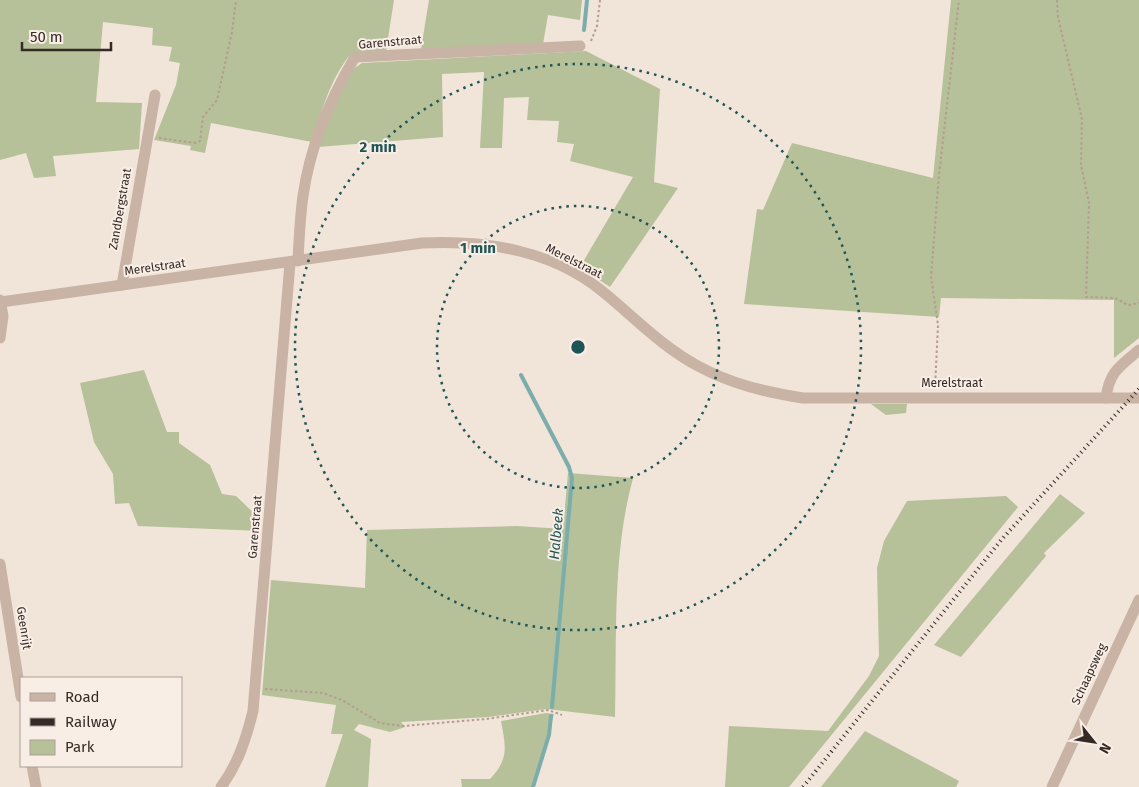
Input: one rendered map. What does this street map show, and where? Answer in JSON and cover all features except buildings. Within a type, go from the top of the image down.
[{"type":"street","name":"Garenstraat","points":[[221,787],[231,773],[245,743],[253,711],[294,262],[303,195],[313,147],[339,85],[355,57],[580,46]]},
{"type":"street","name":"Zandbergstraat","points":[[122,285],[146,137],[155,95]]},
{"type":"street","name":"Merelstraat","points":[[0,301],[422,243],[468,242],[511,249],[549,262],[586,280],[600,289],[674,351],[696,365],[739,385],[803,398],[1139,398]]},
{"type":"street","points":[[0,301],[3,316],[0,338]]},
{"type":"street","points":[[1106,398],[1108,382],[1114,372],[1139,350]]},
{"type":"street","name":"Geenrijt","points":[[0,564],[20,691]]},
{"type":"street","name":"Schaapsweg","points":[[1052,787],[1139,600]]},
{"type":"street","points":[[32,767],[36,787]]},
{"type":"path","points":[[146,137],[172,138],[195,143],[200,141],[204,116],[217,100],[232,32],[236,0]]},
{"type":"path","points":[[580,46],[589,43],[594,38],[600,0]]},
{"type":"path","points":[[935,397],[938,325],[930,277],[939,175],[959,0]]},
{"type":"path","points":[[1057,0],[1058,17],[1082,119],[1081,165],[1089,203],[1086,297],[1115,298],[1128,304],[1139,303]]},
{"type":"path","points":[[255,688],[323,693],[342,700],[380,723],[403,726],[486,719],[548,710],[562,715]]},
{"type":"green space","points":[[0,0],[394,0],[386,51],[350,55],[332,85],[312,142],[211,123],[205,153],[190,150],[191,146],[154,140],[176,85],[180,63],[169,61],[172,47],[152,45],[153,28],[103,22],[96,102],[142,103],[139,149],[53,156],[56,176],[34,178],[26,153],[0,160]]},
{"type":"green space","points":[[429,0],[582,0],[580,20],[548,15],[543,44],[421,49]]},
{"type":"green space","points":[[951,0],[1139,0],[1139,338],[1114,358],[1114,300],[941,298],[939,317],[744,304],[757,209],[763,210],[792,143],[933,178]]},
{"type":"green space","points":[[586,51],[660,89],[654,182],[678,188],[610,287],[580,267],[633,177],[570,161],[574,144],[557,142],[559,121],[527,120],[529,97],[504,98],[502,148],[480,148],[484,72],[442,74],[443,137],[318,147],[349,72],[362,63]]},
{"type":"green space","points":[[144,370],[167,432],[179,432],[179,443],[210,465],[222,494],[236,496],[260,519],[260,531],[138,526],[129,503],[115,504],[113,474],[94,442],[80,383]]},
{"type":"green space","points":[[871,404],[907,404],[906,413],[886,415]]},
{"type":"green space","points":[[568,473],[633,478],[626,507],[619,567],[615,717],[547,709],[488,717],[401,722],[405,727],[390,732],[359,724],[354,730],[371,739],[368,787],[325,787],[343,734],[331,734],[336,705],[262,695],[271,580],[365,588],[367,530],[517,526],[563,529]]},
{"type":"green space","points":[[1060,494],[1085,513],[1044,553],[1046,556],[961,657],[934,645]]},
{"type":"green space","points":[[1006,496],[1018,507],[789,787],[725,787],[729,726],[828,731],[869,676],[879,656],[877,568],[884,541],[907,501]]},
{"type":"green space","points":[[546,713],[554,714],[533,787],[462,787],[461,779],[490,779],[496,772],[503,759],[505,746],[501,721]]},
{"type":"green space","points":[[865,731],[959,781],[956,787],[821,787]]},
{"type":"waterway","name":"Halbeek","points":[[584,30],[587,0]]},
{"type":"waterway","name":"Halbeek","points":[[521,375],[569,467],[572,478],[552,707]]},
{"type":"waterway","name":"Halbeek","points":[[533,787],[549,735],[551,716]]},
{"type":"railway","points":[[803,787],[1002,539],[1139,389]]}]
